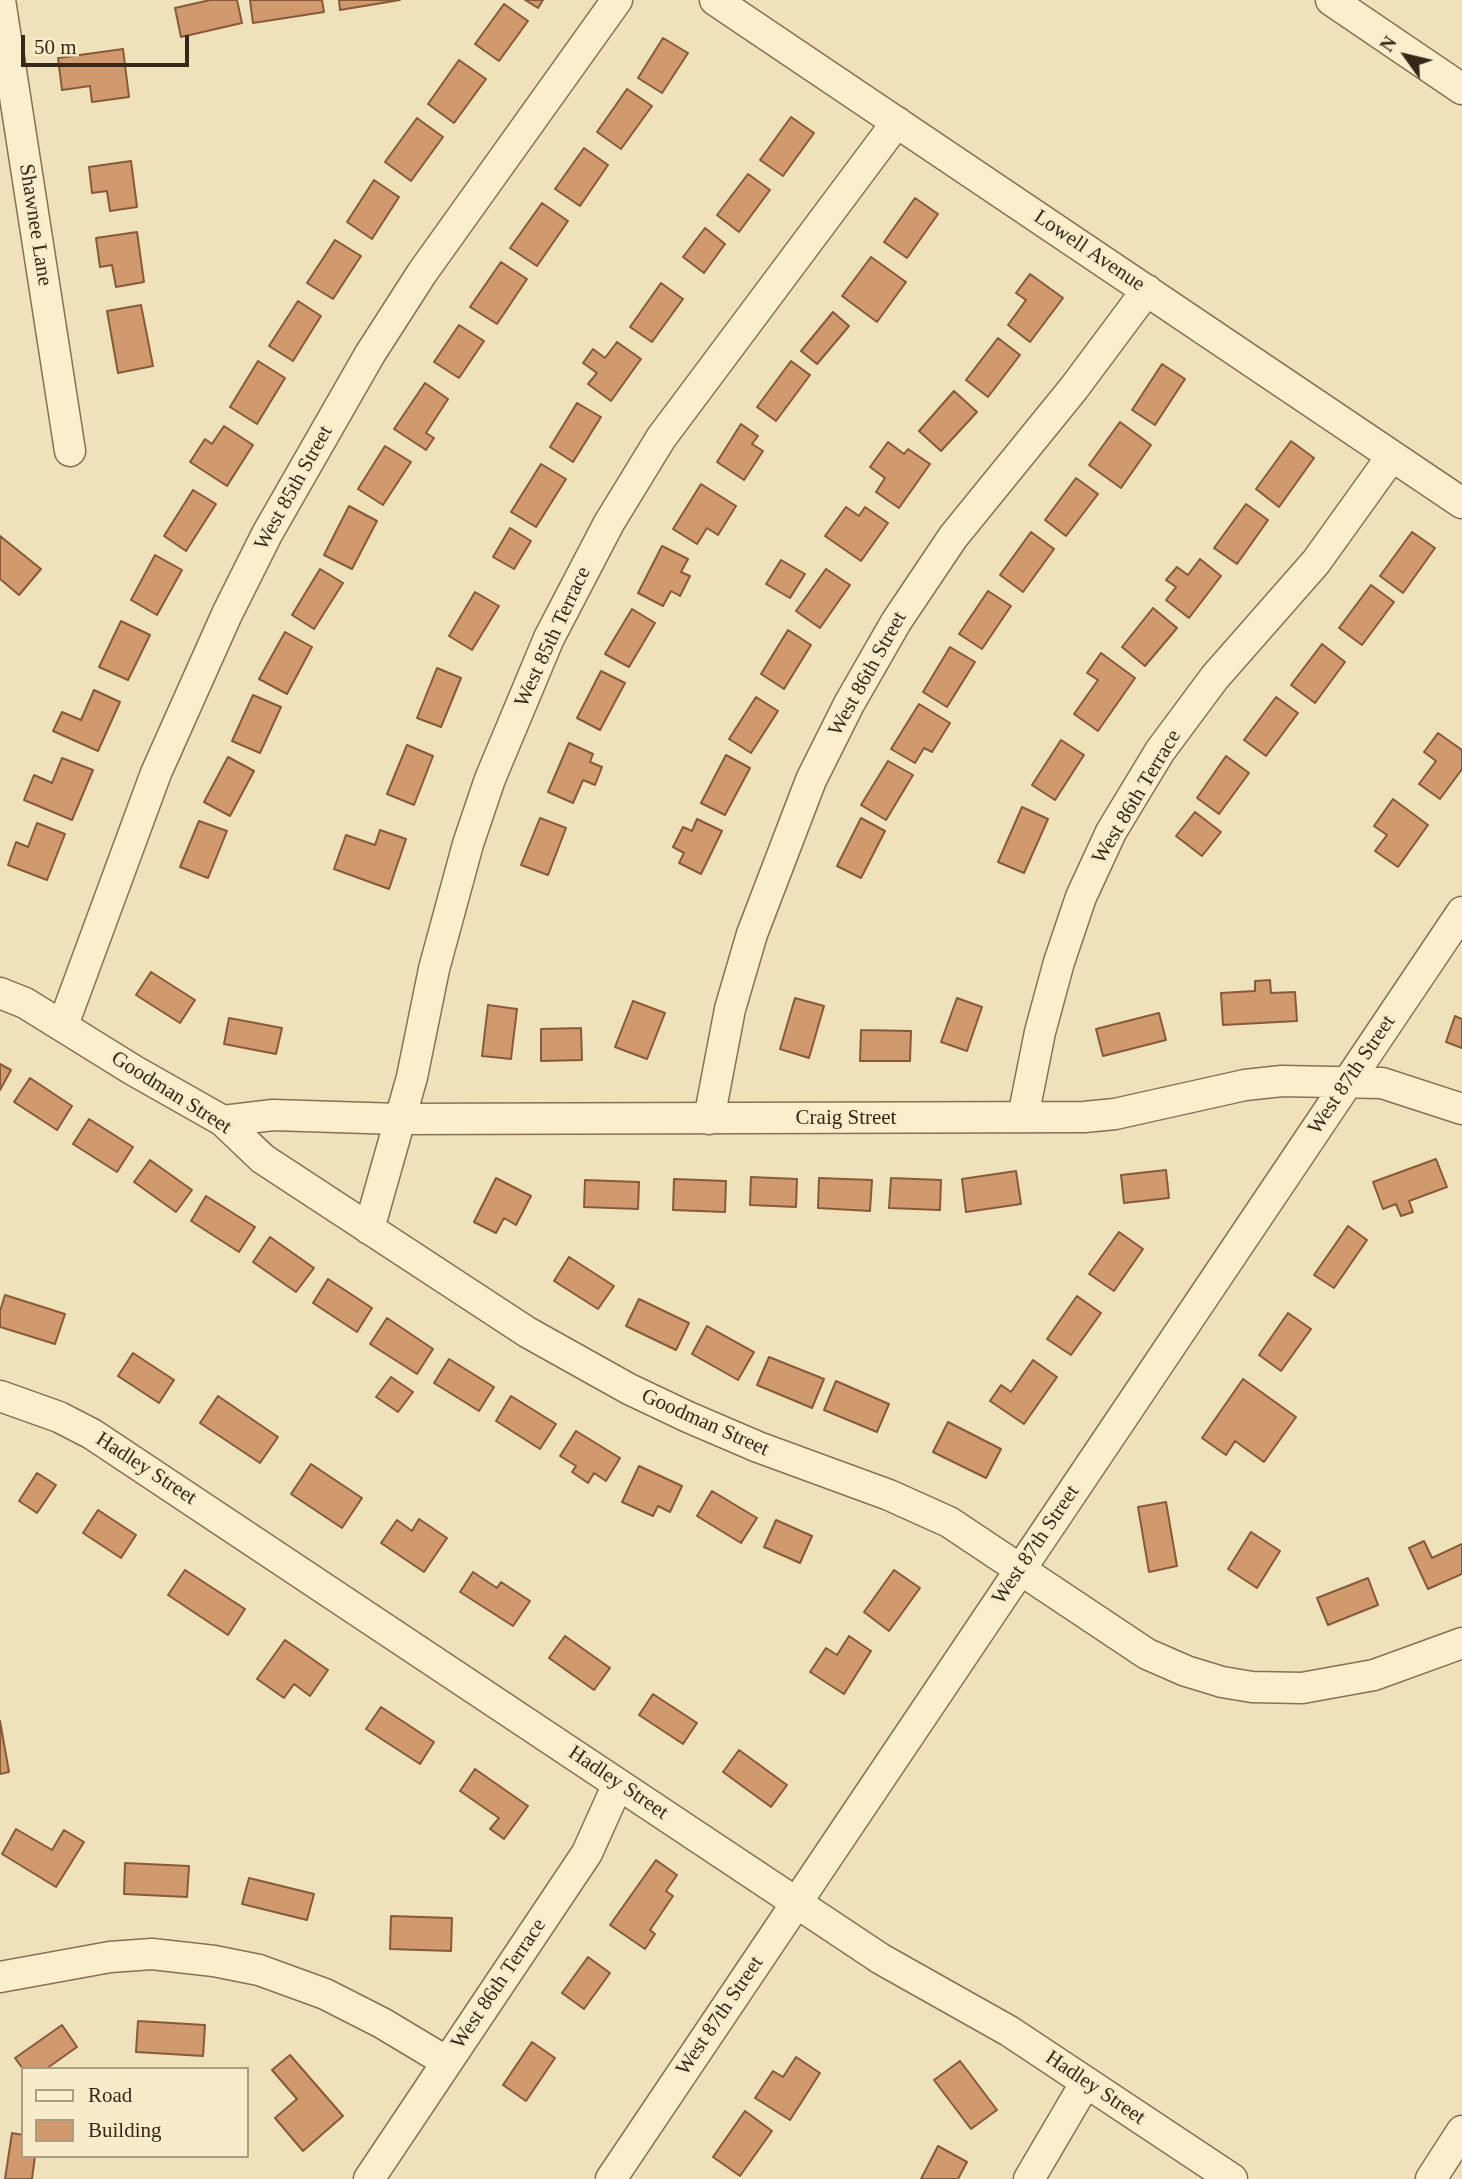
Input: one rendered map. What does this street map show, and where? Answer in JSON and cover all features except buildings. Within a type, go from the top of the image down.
[{"type":"street","name":"Shawnee Lane","points":[[0,0],[69,451]]},
{"type":"street","name":"West 85th Street","points":[[63,1026],[156,773],[227,614],[267,534],[355,378],[422,273],[617,0]]},
{"type":"street","name":"Lowell Avenue","points":[[715,0],[1462,503]]},
{"type":"street","points":[[1331,0],[1462,89]]},
{"type":"street","name":"West 85th Terrace","points":[[369,1229],[412,1077],[434,969],[468,844],[490,779],[549,638],[609,523],[661,438],[699,383],[813,238],[897,122]]},
{"type":"street","name":"West 86th Street","points":[[709,1119],[730,1009],[752,934],[811,780],[849,704],[896,622],[953,537],[1074,388],[1147,290]]},
{"type":"street","name":"West 86th Terrace","points":[[1023,1117],[1040,1032],[1059,962],[1081,897],[1111,832],[1160,751],[1215,677],[1316,562],[1392,456]]},
{"type":"street","name":"West 87th Street","points":[[611,2179],[1462,912]]},
{"type":"street","name":"Goodman Street","points":[[0,993],[25,1003],[133,1070],[223,1121],[263,1159],[487,1308],[629,1390],[758,1447],[889,1495],[949,1522],[1147,1654],[1186,1671],[1242,1685],[1277,1689],[1326,1686],[1401,1666],[1462,1643]]},
{"type":"street","name":"Craig Street","points":[[223,1121],[273,1115],[400,1119],[709,1119],[1115,1114],[1195,1094],[1258,1083],[1348,1082],[1382,1083],[1462,1109]]},
{"type":"street","name":"Hadley Street","points":[[0,1396],[59,1417],[92,1434],[881,1959],[1009,2031],[1231,2179]]},
{"type":"street","name":"West 86th Terrace","points":[[369,2179],[587,1853],[618,1784]]},
{"type":"street","points":[[0,1977],[110,1957],[152,1954],[214,1961],[259,1970],[325,1994],[382,2023],[446,2062]]},
{"type":"street","points":[[1029,2179],[1086,2082]]},
{"type":"street","points":[[1431,2179],[1462,2131]]}]
